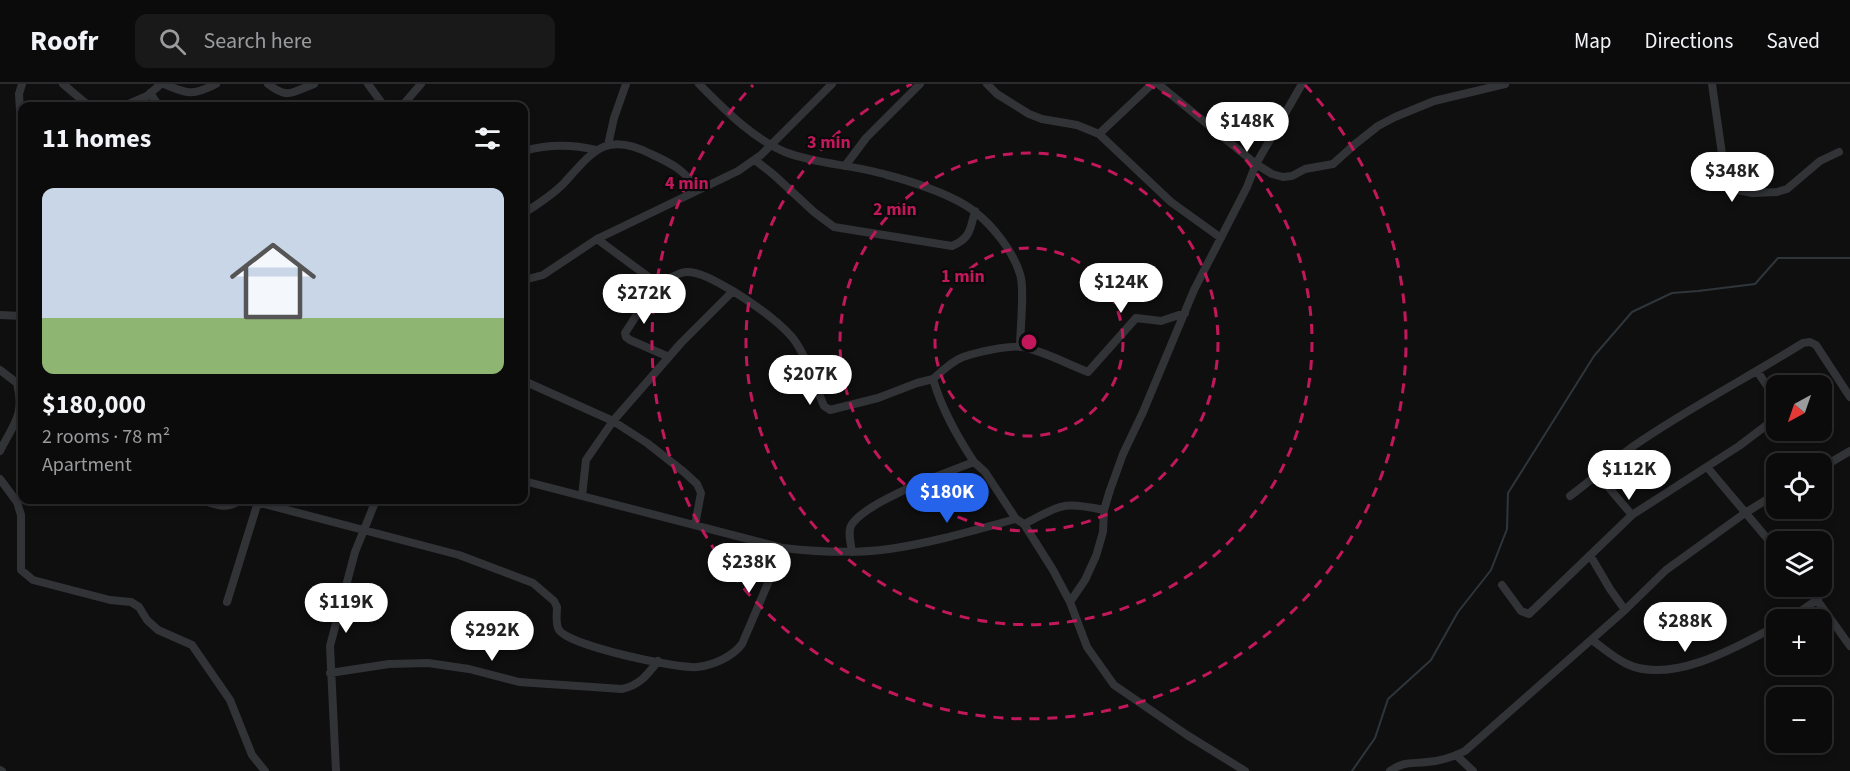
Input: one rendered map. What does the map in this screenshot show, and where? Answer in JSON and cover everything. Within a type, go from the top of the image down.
[{"type":"street","points":[[20,102],[22,84]]},
{"type":"street","points":[[63,84],[84,102]]},
{"type":"street","points":[[132,102],[162,84],[193,94],[216,84]]},
{"type":"street","points":[[268,84],[279,93],[288,94],[314,84]]},
{"type":"street","points":[[368,84],[381,102]]},
{"type":"street","points":[[405,102],[421,84]]},
{"type":"street","points":[[608,145],[614,118],[626,84]]},
{"type":"street","points":[[699,84],[732,116],[771,146],[787,153],[887,174],[946,196],[975,211],[1000,237],[1020,273],[1022,290],[1020,347]]},
{"type":"street","points":[[528,279],[543,275],[597,239],[738,171],[771,146],[832,84]]},
{"type":"street","points":[[845,166],[859,146],[920,84]]},
{"type":"street","points":[[987,84],[997,94],[1029,114],[1042,119],[1077,125],[1099,134],[1172,202],[1221,238]]},
{"type":"street","points":[[1099,134],[1152,84]]},
{"type":"street","points":[[1158,84],[1256,164],[1272,174],[1283,177],[1334,164],[1378,126],[1395,117],[1434,101],[1505,84]]},
{"type":"street","points":[[1070,602],[1085,580],[1096,556],[1103,532],[1104,510],[1123,453],[1185,313],[1256,164],[1302,84]]},
{"type":"street","points":[[1712,84],[1725,175],[1732,189],[1754,194],[1787,189],[1820,161],[1839,152]]},
{"type":"street","points":[[150,93],[156,102]]},
{"type":"street","points":[[528,150],[565,144],[596,150]]},
{"type":"street","points":[[528,210],[555,191],[588,155],[608,145],[619,144],[645,150],[678,167],[698,190]]},
{"type":"street","points":[[754,160],[834,227],[952,246],[962,242],[969,233],[975,211]]},
{"type":"street","points":[[597,239],[658,282]]},
{"type":"street","points":[[669,357],[626,337],[627,328],[658,282],[686,272],[698,274],[733,291],[779,324],[793,339],[804,357],[824,406],[830,410],[878,398],[933,379],[962,357],[991,350],[1020,347],[1044,353],[1088,372],[1136,318],[1161,321],[1185,313]]},
{"type":"street","points":[[582,496],[586,460],[613,421],[669,357],[733,291]]},
{"type":"street","points":[[0,315],[18,316]]},
{"type":"street","points":[[1570,496],[1645,438],[1803,343],[1810,342],[1816,345],[1850,397]]},
{"type":"street","points":[[0,370],[17,383],[18,387]]},
{"type":"street","points":[[1756,371],[1766,385]]},
{"type":"street","points":[[933,379],[939,400],[960,441],[974,462],[985,472],[1016,519],[1024,524],[1070,602],[1087,647],[1114,685],[1245,771]]},
{"type":"street","points":[[528,383],[613,421],[647,442],[697,484],[701,493],[695,525]]},
{"type":"street","points":[[0,452],[18,417]]},
{"type":"street","points":[[14,424],[18,426]]},
{"type":"street","points":[[1502,585],[1521,611],[1529,614],[1632,515],[1707,467],[1766,425]]},
{"type":"street","points":[[1832,462],[1850,451]]},
{"type":"street","points":[[852,552],[851,525],[876,505],[974,462]]},
{"type":"street","points":[[1707,467],[1766,537]]},
{"type":"street","points":[[1598,475],[1632,515]]},
{"type":"street","points":[[0,479],[17,502],[21,515],[20,564],[24,573],[33,580],[44,583],[110,600],[131,602],[140,607],[147,620],[158,630],[192,645],[230,700],[252,755],[265,771]]},
{"type":"street","points":[[528,482],[783,548],[852,552],[889,549],[934,541],[1016,519]]},
{"type":"street","points":[[1390,771],[1401,763],[1427,762],[1465,752],[1592,640],[1666,570],[1766,500]]},
{"type":"street","points":[[213,504],[222,507],[233,504]]},
{"type":"street","points":[[227,602],[257,504]]},
{"type":"street","points":[[266,504],[459,555],[533,583],[557,607],[558,630],[565,635],[612,652],[698,667],[729,657],[742,644],[783,548]]},
{"type":"street","points":[[336,771],[330,646],[355,552],[374,504]]},
{"type":"street","points":[[1024,524],[1061,505],[1075,504],[1104,510]]},
{"type":"street","points":[[1590,555],[1625,610]]},
{"type":"street","points":[[1804,609],[1818,599],[1850,646]]},
{"type":"street","points":[[1592,640],[1627,664],[1659,669],[1696,664],[1736,648],[1766,632]]},
{"type":"street","points":[[330,673],[389,664],[428,663],[469,669],[519,682],[622,689],[633,687],[643,680],[657,661]]},
{"type":"street","points":[[1456,755],[1473,771]]},
{"type":"waterway","points":[[1352,771],[1375,738],[1388,699],[1431,660],[1458,612],[1491,570],[1507,529],[1508,493],[1594,356],[1632,312],[1672,293],[1755,284],[1778,258],[1850,258]]}]
